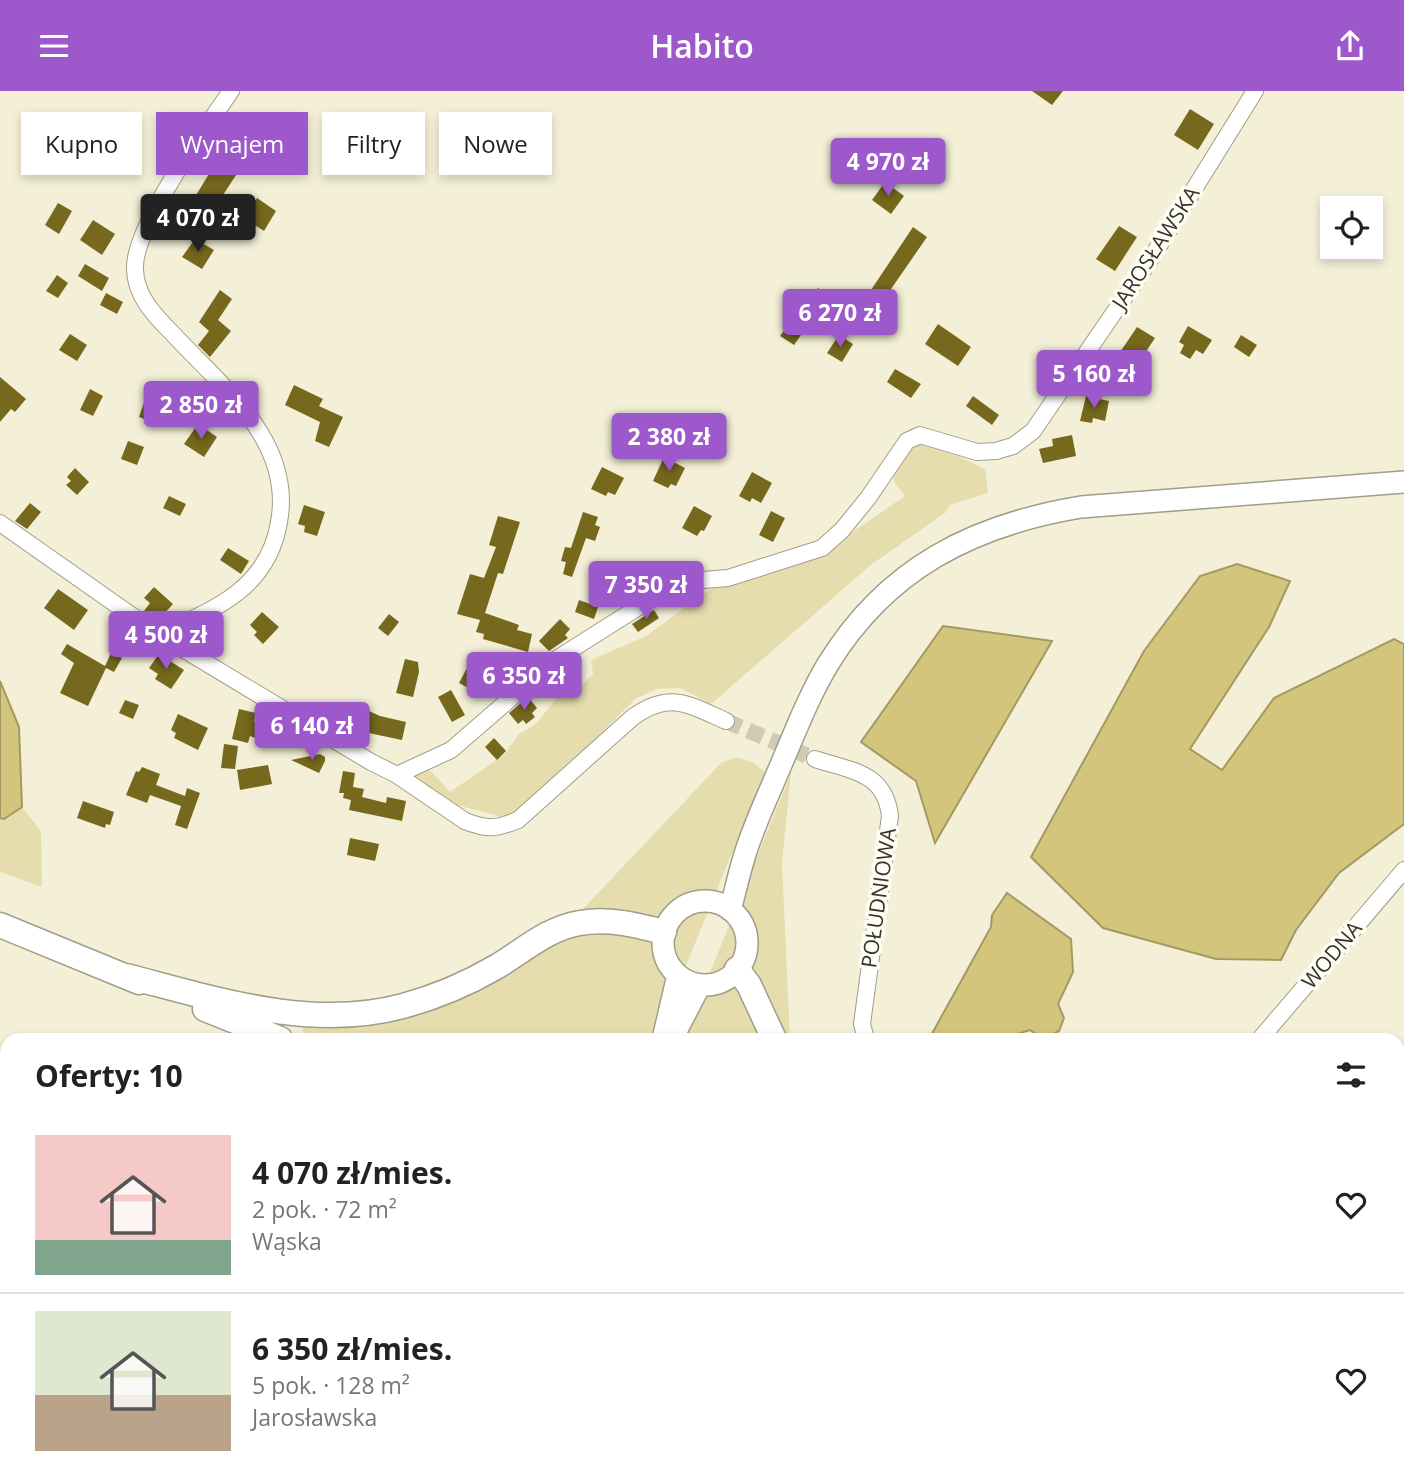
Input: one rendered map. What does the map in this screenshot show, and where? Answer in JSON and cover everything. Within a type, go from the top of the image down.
[{"type":"main road","points":[[720,906],[808,700],[836,652],[868,612],[897,584],[953,546],[1016,520],[1080,507],[1404,482]]},
{"type":"main road","points":[[687,905],[720,906],[741,922],[747,938],[745,955],[737,969],[724,980],[701,985],[678,975],[666,960],[663,951],[664,932],[669,921],[687,905]]},
{"type":"main road","points":[[126,976],[271,1011],[307,1015],[355,1013],[401,1007],[439,995],[475,979],[555,930],[578,923],[631,923],[664,932]]},
{"type":"main road","points":[[0,925],[265,1033]]},
{"type":"main road","points":[[737,969],[754,994],[771,1033]]},
{"type":"main road","points":[[664,1033],[678,975]]},
{"type":"main road","points":[[675,1033],[701,985]]},
{"type":"street","points":[[158,634],[218,607],[247,586],[268,559],[278,530],[283,502],[278,469],[254,421],[161,322],[140,295],[136,282],[134,264],[144,231],[231,91]]},
{"type":"street","name":"JAROSŁAWSKA","points":[[397,775],[452,750],[555,660],[660,594],[691,582],[728,578],[822,548],[842,530],[868,498],[907,440],[919,435],[977,452],[996,451],[1013,446],[1033,431],[1150,260],[1255,91]]},
{"type":"street","points":[[0,523],[158,634],[397,775],[465,821],[496,829],[518,820],[632,717],[651,704],[668,702],[692,706],[726,721]]},
{"type":"street","name":"POŁUDNIOWA","points":[[815,759],[874,779],[888,799],[890,816],[862,1024],[864,1033]]},
{"type":"street","name":"WODNA","points":[[1265,1033],[1404,870]]},
{"type":"shaded area","points":[[924,440],[985,469],[988,493],[950,505],[945,513],[872,564],[711,704],[680,688],[656,689],[635,699],[537,798],[509,819],[457,805],[414,778],[421,771],[431,771],[450,792],[504,755],[518,735],[536,724],[564,689],[581,686],[593,674],[591,660],[646,636],[715,586],[825,551],[905,496],[893,480],[902,457]]},
{"type":"shaded area","points":[[1237,564],[1290,581],[1269,627],[1190,749],[1222,770],[1274,698],[1394,639],[1404,644],[1404,824],[1339,873],[1296,930],[1281,960],[1216,959],[1103,928],[1031,857],[1144,651],[1200,576]]},
{"type":"shaded area","points":[[943,626],[1052,641],[935,843],[916,781],[861,742]]},
{"type":"shaded area","points":[[0,681],[19,727],[22,807],[4,819],[0,818]]},
{"type":"shaded area","points":[[736,757],[754,763],[765,772],[658,1033],[302,1031],[305,1024],[386,1019],[581,911],[721,763]]},
{"type":"shaded area","points":[[791,773],[782,863],[790,1033],[685,1033]]},
{"type":"shaded area","points":[[22,807],[41,831],[42,887],[0,872],[0,818],[4,819]]},
{"type":"shaded area","points":[[1007,893],[1071,939],[1073,972],[1058,1004],[1064,1018],[1059,1031],[932,1033],[991,927],[992,915]]},
{"type":"building","points":[[1032,91],[1063,91],[1052,105]]},
{"type":"building","points":[[1190,109],[1214,124],[1198,150],[1174,135]]},
{"type":"building","points":[[208,175],[236,175],[197,235],[183,226],[185,222],[181,220]]},
{"type":"building","points":[[885,182],[904,196],[891,214],[872,200]]},
{"type":"building","points":[[257,198],[276,211],[264,231],[244,218]]},
{"type":"building","points":[[58,203],[72,211],[59,234],[45,225]]},
{"type":"building","points":[[93,220],[115,234],[102,255],[80,240]]},
{"type":"building","points":[[1119,226],[1137,237],[1115,271],[1096,259]]},
{"type":"building","points":[[913,227],[927,237],[882,302],[887,305],[872,327],[853,315],[866,291],[869,293]]},
{"type":"building","points":[[195,239],[214,250],[202,269],[182,257]]},
{"type":"building","points":[[85,264],[109,278],[102,291],[78,276]]},
{"type":"building","points":[[57,275],[68,283],[58,298],[46,291]]},
{"type":"building","points":[[818,288],[835,299],[821,321],[814,316],[794,345],[780,336],[791,321],[794,323]]},
{"type":"building","points":[[220,290],[232,299],[218,320],[231,331],[210,357],[198,345],[209,331],[199,322]]},
{"type":"building","points":[[106,293],[123,302],[117,314],[100,305]]},
{"type":"building","points":[[938,324],[971,347],[958,366],[925,344]]},
{"type":"building","points":[[1188,326],[1212,340],[1203,354],[1196,350],[1190,359],[1180,353],[1184,345],[1179,342]]},
{"type":"building","points":[[1137,327],[1155,338],[1139,362],[1132,358],[1121,375],[1110,367]]},
{"type":"building","points":[[70,334],[87,345],[77,361],[59,350]]},
{"type":"building","points":[[839,335],[853,344],[842,362],[827,353]]},
{"type":"building","points":[[1241,335],[1257,345],[1249,357],[1234,347]]},
{"type":"building","points":[[895,369],[921,384],[911,398],[887,382]]},
{"type":"building","points":[[0,377],[26,399],[15,412],[11,409],[0,422]]},
{"type":"building","points":[[294,385],[323,399],[319,406],[343,417],[329,447],[315,441],[320,422],[285,405]]},
{"type":"building","points":[[90,389],[103,396],[93,416],[80,410]]},
{"type":"building","points":[[147,394],[158,399],[150,421],[139,417]]},
{"type":"building","points":[[973,396],[999,415],[992,425],[966,406]]},
{"type":"building","points":[[1086,396],[1109,401],[1105,421],[1093,418],[1092,423],[1080,421]]},
{"type":"building","points":[[198,424],[217,437],[204,457],[184,444]]},
{"type":"building","points":[[1072,435],[1076,456],[1043,463],[1039,449],[1053,446],[1052,439]]},
{"type":"building","points":[[128,441],[144,447],[137,465],[121,459]]},
{"type":"building","points":[[664,457],[685,468],[676,486],[671,484],[668,488],[653,481]]},
{"type":"building","points":[[602,467],[624,478],[615,495],[608,492],[606,496],[591,489]]},
{"type":"building","points":[[75,468],[89,482],[77,495],[66,485],[71,481],[67,477]]},
{"type":"building","points":[[752,472],[772,483],[761,503],[752,498],[750,502],[739,496]]},
{"type":"building","points":[[169,496],[186,504],[180,516],[163,508]]},
{"type":"building","points":[[30,503],[41,512],[27,529],[15,521]]},
{"type":"building","points":[[304,505],[325,512],[317,536],[304,532],[305,526],[298,524]]},
{"type":"building","points":[[694,506],[712,516],[704,531],[701,530],[697,536],[682,528]]},
{"type":"building","points":[[771,511],[785,518],[773,542],[759,535]]},
{"type":"building","points":[[583,512],[598,517],[595,525],[600,527],[595,541],[586,538],[572,577],[563,574],[566,562],[561,561],[565,547],[571,548]]},
{"type":"building","points":[[498,516],[520,522],[503,574],[498,573],[485,613],[519,625],[517,630],[532,634],[528,652],[483,639],[484,634],[476,632],[480,620],[457,614],[470,574],[484,578],[496,547],[489,545]]},
{"type":"building","points":[[228,548],[249,561],[241,574],[220,560]]},
{"type":"building","points":[[606,572],[621,579],[609,603],[595,596]]},
{"type":"building","points":[[154,587],[173,604],[163,615],[158,611],[152,617],[144,611],[150,603],[144,598]]},
{"type":"building","points":[[58,589],[88,610],[74,630],[44,608]]},
{"type":"building","points":[[579,600],[598,607],[594,619],[575,612]]},
{"type":"building","points":[[654,610],[659,618],[638,632],[632,624]]},
{"type":"building","points":[[262,612],[279,627],[263,644],[254,635],[257,632],[250,625]]},
{"type":"building","points":[[389,614],[399,622],[388,636],[378,628]]},
{"type":"building","points":[[560,619],[570,629],[565,635],[568,638],[549,651],[539,641]]},
{"type":"building","points":[[67,644],[105,666],[111,653],[122,658],[114,672],[106,668],[88,706],[60,693],[74,663],[61,654]]},
{"type":"building","points":[[159,654],[184,670],[171,689],[155,679],[158,674],[149,668]]},
{"type":"building","points":[[405,659],[418,662],[419,672],[413,697],[396,693]]},
{"type":"building","points":[[469,664],[487,673],[481,686],[476,683],[472,690],[459,683]]},
{"type":"building","points":[[451,690],[465,715],[452,722],[438,697]]},
{"type":"building","points":[[528,697],[537,708],[532,713],[535,717],[526,724],[523,720],[518,724],[509,713]]},
{"type":"building","points":[[125,700],[139,705],[133,719],[119,713]]},
{"type":"building","points":[[358,706],[380,716],[406,722],[402,740],[364,732],[362,737],[350,732]]},
{"type":"building","points":[[239,709],[256,713],[254,721],[259,723],[255,738],[250,736],[248,743],[232,739]]},
{"type":"building","points":[[178,714],[208,728],[198,750],[174,738],[176,733],[171,730]]},
{"type":"building","points":[[494,738],[506,751],[497,760],[485,747]]},
{"type":"building","points":[[224,744],[238,746],[235,769],[221,768]]},
{"type":"building","points":[[320,754],[325,757],[325,761],[319,773],[291,760]]},
{"type":"building","points":[[268,765],[272,784],[240,790],[237,770]]},
{"type":"building","points":[[142,767],[160,774],[156,785],[185,796],[187,788],[200,793],[187,829],[175,825],[181,806],[150,795],[147,803],[126,795],[136,771],[139,772]]},
{"type":"building","points":[[343,771],[355,773],[353,787],[364,789],[362,797],[386,803],[387,797],[406,801],[402,821],[349,810],[351,800],[343,798],[344,793],[339,793]]},
{"type":"building","points":[[83,801],[114,812],[110,825],[106,824],[105,828],[77,818]]},
{"type":"building","points":[[350,838],[379,844],[375,861],[347,855]]},
{"type":"tunnel","points":[[726,721],[815,759]]}]
